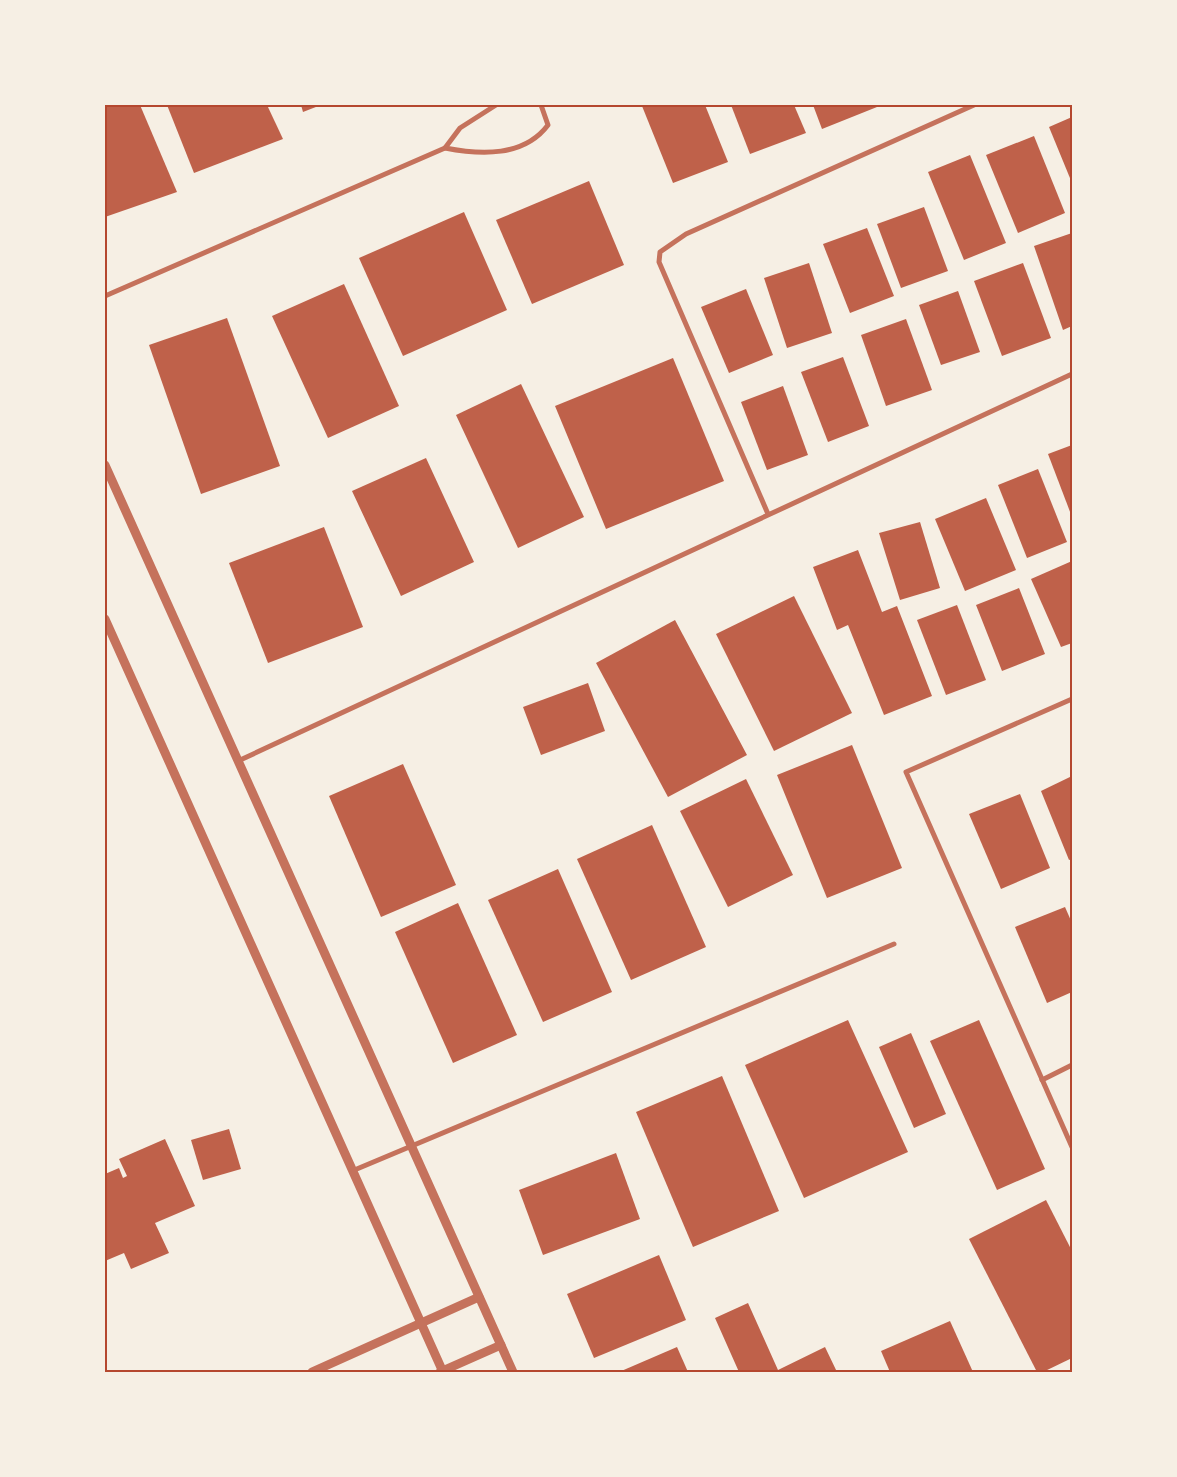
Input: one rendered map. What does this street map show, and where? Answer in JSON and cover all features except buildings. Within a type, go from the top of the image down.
[{"type":"street","points":[[105,296],[445,148],[460,128],[496,105]]},
{"type":"street","points":[[445,148],[464,152],[491,153],[529,143],[540,135],[548,125],[541,105]]},
{"type":"street","points":[[768,514],[660,262],[660,252],[686,234],[974,105]]},
{"type":"street","points":[[238,761],[1072,374]]},
{"type":"street","points":[[105,465],[513,1372]]},
{"type":"street","points":[[105,619],[442,1372],[500,1345]]},
{"type":"street","points":[[1072,699],[906,772],[1072,1147]]},
{"type":"street","points":[[352,1171],[894,944]]},
{"type":"street","points":[[1042,1080],[1072,1065]]},
{"type":"street","points":[[312,1372],[479,1297]]}]
